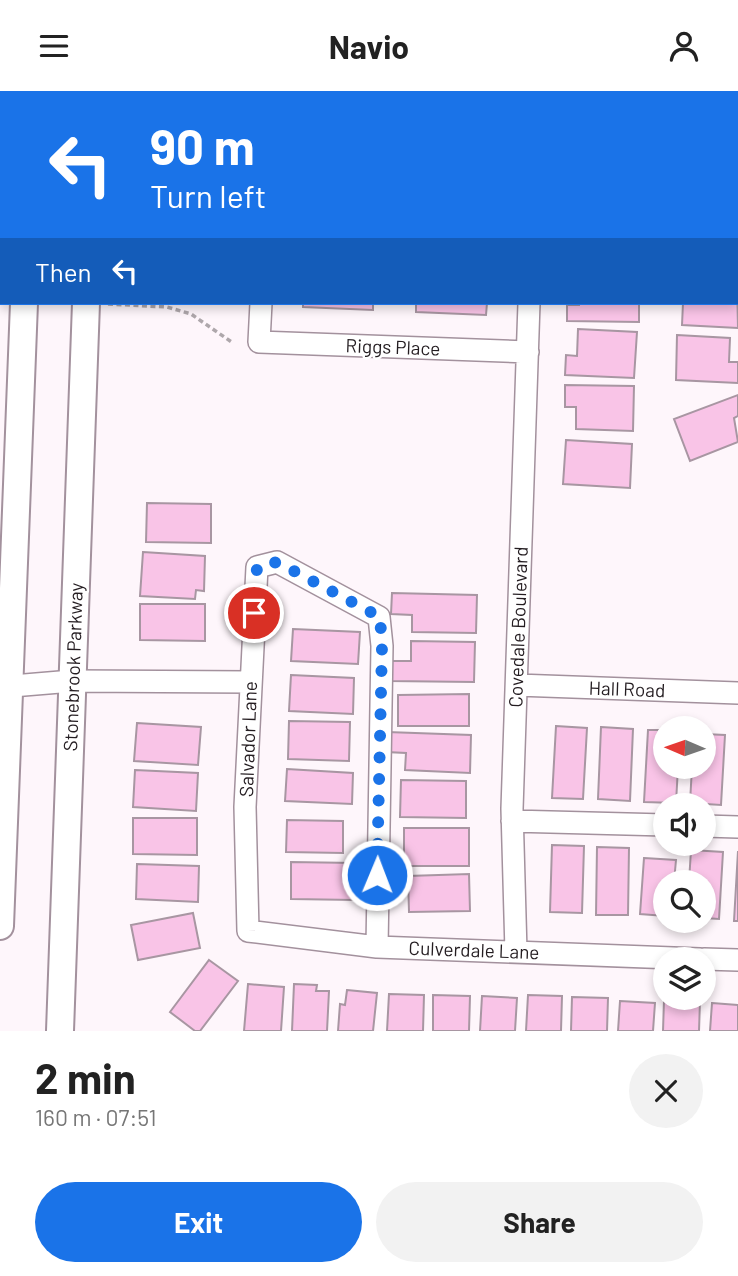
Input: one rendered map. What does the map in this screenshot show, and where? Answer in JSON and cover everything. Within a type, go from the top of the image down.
[{"type":"main road","points":[[0,926],[4,687],[24,305]]},
{"type":"main road","name":"Stonebrook Parkway","points":[[60,1031],[86,305]]},
{"type":"street","name":"Riggs Place","points":[[261,305],[259,342],[528,352]]},
{"type":"street","name":"Covedale Boulevard","points":[[516,952],[512,821],[529,305]]},
{"type":"street","name":"Salvador Lane","points":[[248,931],[245,824],[257,567],[277,562],[380,617],[382,646],[377,947]]},
{"type":"street","points":[[4,687],[72,681],[250,682]]},
{"type":"street","name":"Hall Road","points":[[517,685],[738,693]]},
{"type":"street","points":[[512,821],[653,825]]},
{"type":"street","points":[[716,826],[738,827]]},
{"type":"street","name":"Culverdale Lane","points":[[248,931],[377,947],[653,957]]},
{"type":"street","name":"Culverdale Lane","points":[[716,959],[738,960]]},
{"type":"path","points":[[126,305],[167,307],[191,314],[233,343]]},
{"type":"building","points":[[373,305],[373,310],[303,307]]},
{"type":"building","points":[[416,305],[487,305],[486,315],[416,312]]},
{"type":"building","points":[[567,305],[639,305],[639,322],[567,321]]},
{"type":"building","points":[[683,305],[737,305],[738,328],[682,325]]},
{"type":"building","points":[[578,329],[637,332],[634,378],[565,375],[566,355],[577,356]]},
{"type":"building","points":[[677,335],[730,338],[729,362],[738,362],[738,383],[676,380]]},
{"type":"building","points":[[565,385],[634,386],[633,431],[576,429],[576,407],[565,407]]},
{"type":"building","points":[[738,395],[738,416],[734,418],[738,442],[690,461],[674,419]]},
{"type":"building","points":[[566,440],[632,444],[630,488],[563,484]]},
{"type":"building","points":[[147,503],[211,504],[211,543],[146,542]]},
{"type":"building","points":[[143,552],[205,556],[204,591],[196,590],[195,599],[140,596]]},
{"type":"building","points":[[392,593],[477,595],[476,633],[412,632],[412,615],[391,614]]},
{"type":"building","points":[[140,604],[205,604],[205,641],[140,640]]},
{"type":"building","points":[[293,629],[360,632],[358,664],[291,661]]},
{"type":"building","points":[[411,641],[475,642],[474,682],[389,681],[389,661],[411,661]]},
{"type":"building","points":[[291,675],[354,678],[353,714],[289,711]]},
{"type":"building","points":[[469,694],[469,726],[398,726],[398,695]]},
{"type":"building","points":[[289,721],[350,722],[349,761],[288,759]]},
{"type":"building","points":[[137,723],[201,727],[198,765],[134,761]]},
{"type":"building","points":[[556,726],[587,728],[583,799],[552,798]]},
{"type":"building","points":[[601,727],[633,729],[630,801],[598,799]]},
{"type":"building","points":[[648,730],[653,730],[653,779],[677,779],[677,793],[653,793],[653,802],[644,802]]},
{"type":"building","points":[[387,732],[471,735],[470,773],[405,770],[406,753],[386,752]]},
{"type":"building","points":[[716,735],[725,735],[721,805],[716,805],[716,793],[691,793],[691,779],[716,779]]},
{"type":"building","points":[[287,769],[353,773],[352,804],[285,801]]},
{"type":"building","points":[[135,770],[198,773],[196,811],[133,807]]},
{"type":"building","points":[[401,780],[466,781],[466,818],[400,817]]},
{"type":"building","points":[[133,818],[197,818],[197,855],[133,854]]},
{"type":"building","points":[[287,820],[343,821],[343,853],[286,852]]},
{"type":"building","points":[[404,828],[469,828],[469,866],[404,866]]},
{"type":"building","points":[[552,845],[584,846],[582,913],[550,912]]},
{"type":"building","points":[[597,847],[629,848],[628,915],[596,915]]},
{"type":"building","points":[[738,851],[738,921],[734,921]]},
{"type":"building","points":[[716,852],[723,852],[719,919],[716,919],[716,870],[690,870],[691,856],[716,856]]},
{"type":"building","points":[[644,858],[676,860],[675,870],[653,870],[653,915],[640,914]]},
{"type":"building","points":[[291,862],[355,863],[355,900],[291,899]]},
{"type":"building","points":[[137,864],[199,866],[198,902],[136,899]]},
{"type":"building","points":[[469,874],[470,911],[409,912],[408,876]]},
{"type":"building","points":[[193,913],[200,948],[138,960],[131,925]]},
{"type":"building","points":[[209,960],[238,981],[200,1031],[195,1031],[170,1012]]},
{"type":"building","points":[[248,984],[284,987],[281,1031],[244,1031]]},
{"type":"building","points":[[294,984],[317,985],[316,991],[329,991],[327,1031],[292,1031]]},
{"type":"building","points":[[347,990],[377,993],[373,1031],[338,1031],[340,1004],[345,1005]]},
{"type":"building","points":[[389,994],[424,995],[423,1031],[387,1031]]},
{"type":"building","points":[[433,995],[470,996],[469,1031],[433,1031]]},
{"type":"building","points":[[528,995],[562,996],[561,1031],[526,1031]]},
{"type":"building","points":[[482,996],[517,998],[515,1031],[480,1031]]},
{"type":"building","points":[[572,997],[608,998],[607,1031],[571,1031]]},
{"type":"building","points":[[620,1001],[653,1003],[653,1031],[618,1031]]},
{"type":"building","points":[[716,1003],[738,1005],[738,1031],[710,1031],[712,1010],[716,1010]]},
{"type":"building","points":[[664,1010],[700,1010],[699,1031],[663,1031]]},
{"type":"route","points":[[254,613],[257,567],[277,562],[380,617],[382,646],[377,875]]}]
